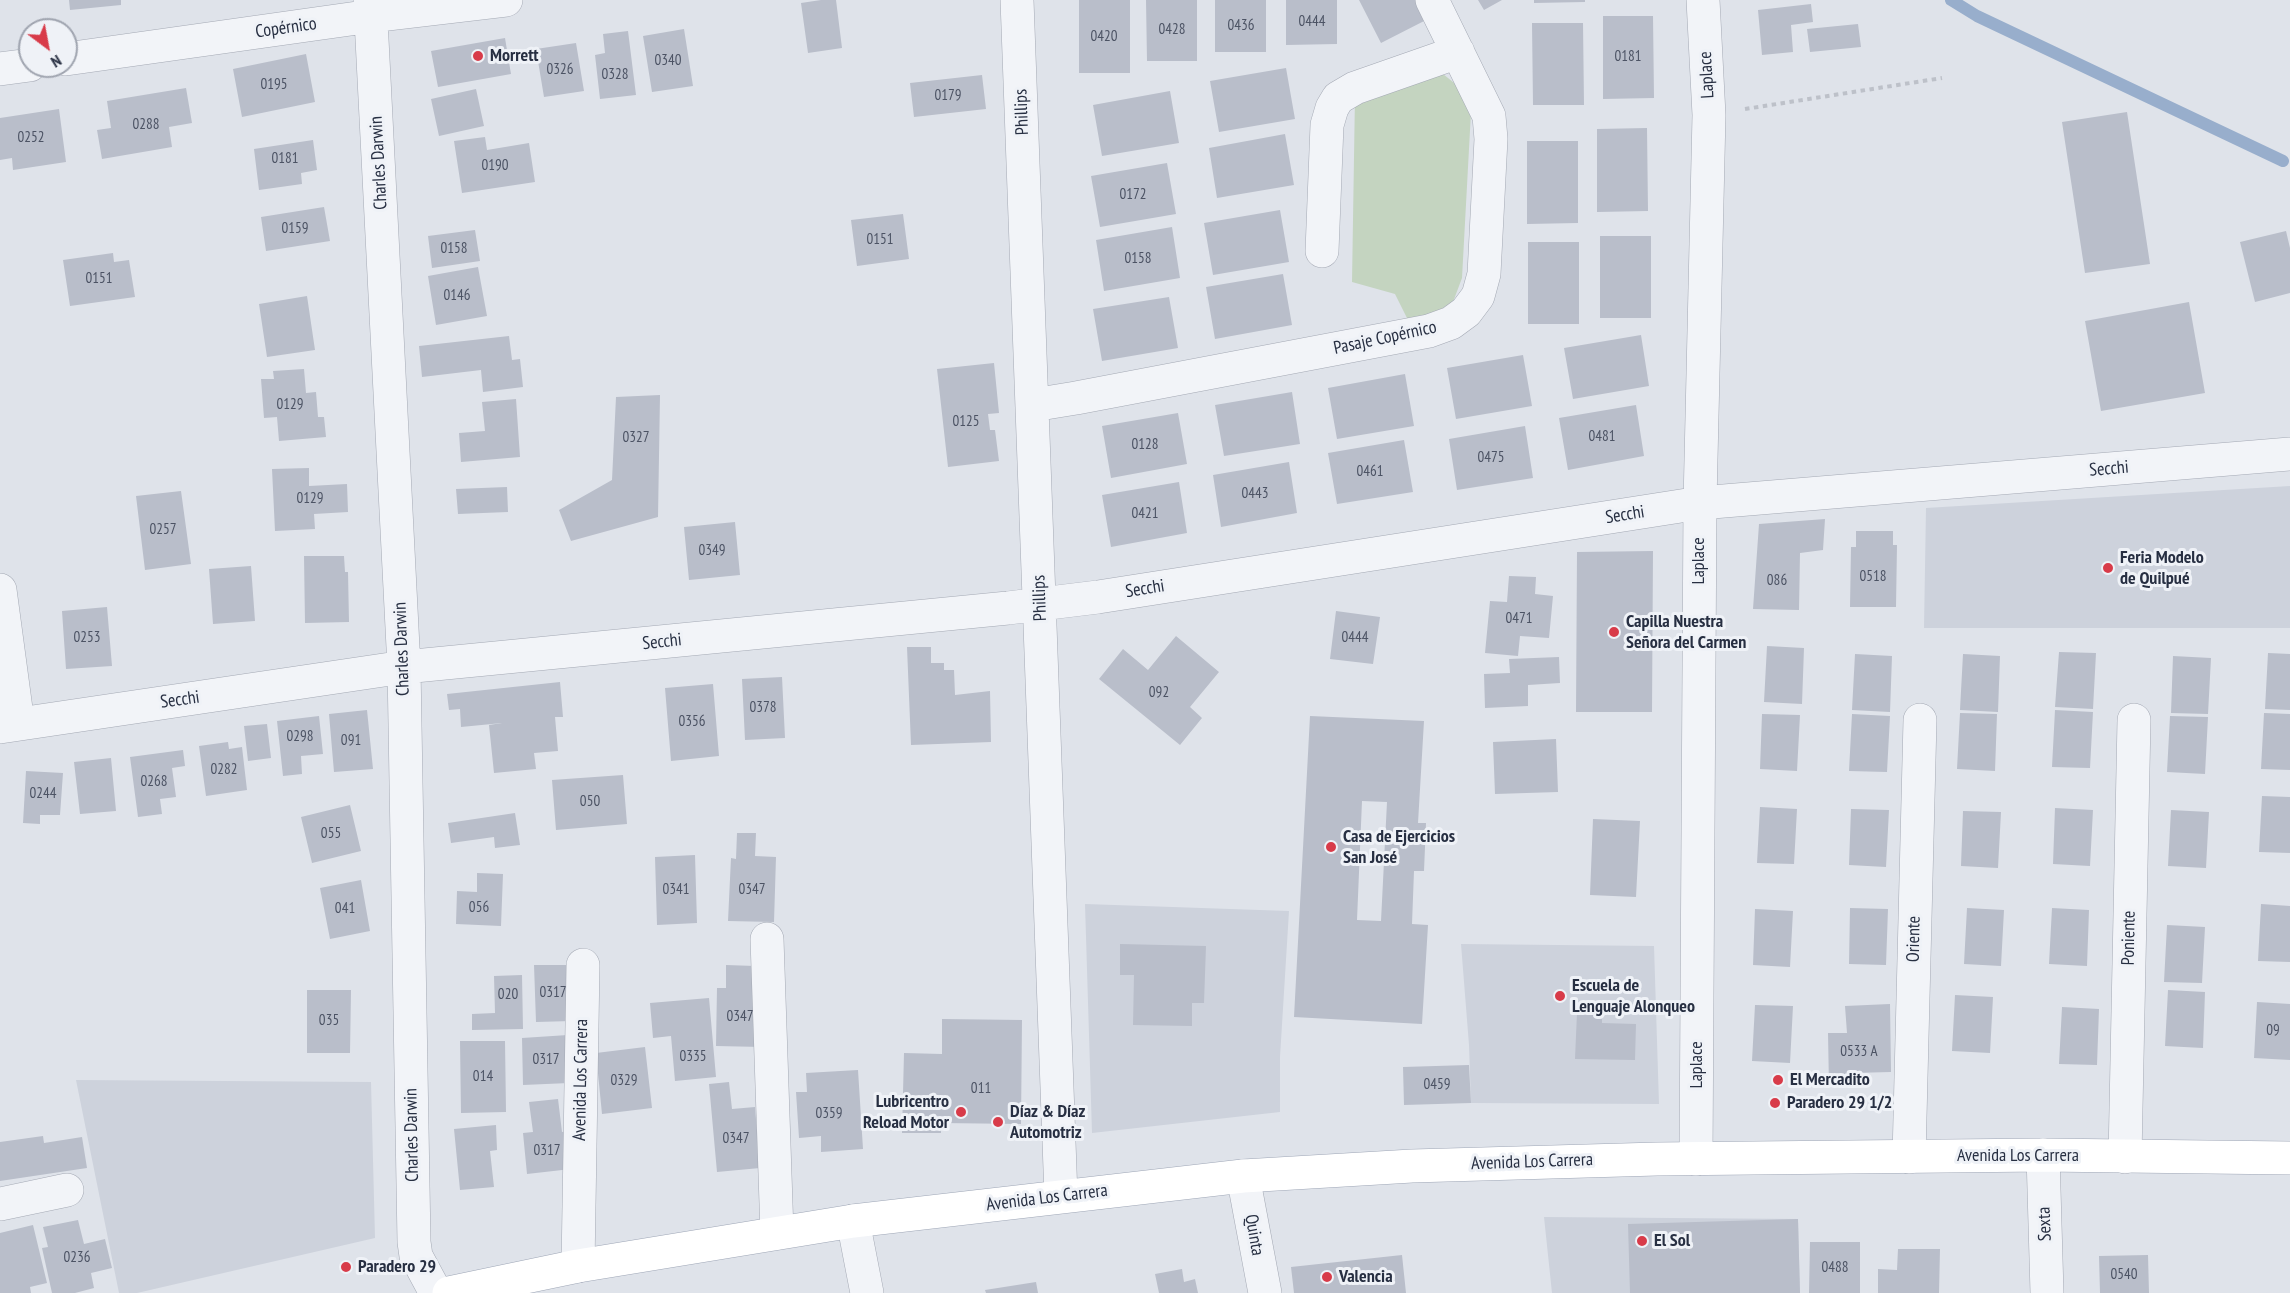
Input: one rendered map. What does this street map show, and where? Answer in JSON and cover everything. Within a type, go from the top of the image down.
[{"type":"main road","name":"Avenida Los Carrera","points":[[449,1293],[578,1266],[854,1221],[1243,1176],[1435,1165],[1696,1159],[2043,1155],[2290,1158]]},
{"type":"street","name":"Copérnico","points":[[78,58],[371,8],[506,0]]},
{"type":"street","name":"Phillips","points":[[1017,0],[1061,1196]]},
{"type":"street","name":"Pasaje Copérnico","points":[[1033,405],[1429,331],[1451,323],[1466,312],[1478,296],[1484,274],[1491,139],[1489,116],[1432,0]]},
{"type":"street","name":"Laplace","points":[[1696,1159],[1700,503],[1709,115],[1703,0]]},
{"type":"street","name":"Charles Darwin","points":[[371,8],[404,667],[414,1242],[416,1256],[436,1293]]},
{"type":"street","points":[[1322,251],[1327,125],[1338,98],[1355,88],[1458,52]]},
{"type":"street","points":[[0,69],[18,67]]},
{"type":"street","name":"Secchi","points":[[9,726],[404,667],[1098,597],[1700,503],[2290,454]]},
{"type":"street","points":[[0,590],[9,726]]},
{"type":"street","name":"Oriente","points":[[1909,1157],[1920,720]]},
{"type":"street","name":"Poniente","points":[[2125,1156],[2133,720]]},
{"type":"street","points":[[767,939],[777,1233]]},
{"type":"street","name":"Avenida Los Carrera","points":[[578,1266],[583,965]]},
{"type":"street","name":"Sexta","points":[[2043,1155],[2047,1293]]},
{"type":"street","name":"Quinta","points":[[1243,1176],[1265,1293]]},
{"type":"street","points":[[0,1204],[67,1190]]},
{"type":"street","points":[[854,1221],[867,1293]]},
{"type":"path","points":[[1709,115],[1942,78]]},
{"type":"shaded area","name":"Feria Modelo de Quilpué","points":[[2290,486],[2290,628],[1924,628],[1926,508]]},
{"type":"shaded area","points":[[1085,904],[1289,911],[1280,1057],[1280,1112],[1092,1133]]},
{"type":"shaded area","name":"Escuela de Lenguaje Alonqueo","points":[[1461,944],[1654,946],[1659,1104],[1471,1103]]},
{"type":"shaded area","points":[[76,1080],[371,1082],[375,1238],[137,1293],[119,1293]]},
{"type":"shaded area","points":[[1544,1217],[1798,1219],[1800,1293],[1552,1293]]},
{"type":"green space","points":[[1438,70],[1458,86],[1471,112],[1462,278],[1453,302],[1430,316],[1409,322],[1395,294],[1352,282],[1355,95]]},
{"type":"building","points":[[69,0],[121,0],[121,5],[70,10]]},
{"type":"building","points":[[836,0],[842,48],[808,53],[801,3]]},
{"type":"building","points":[[1079,0],[1130,0],[1130,73],[1079,73]]},
{"type":"building","points":[[1146,0],[1197,0],[1197,61],[1147,61]]},
{"type":"building","points":[[1215,0],[1266,0],[1266,52],[1215,52]]},
{"type":"building","points":[[1286,0],[1337,0],[1337,44],[1286,45]]},
{"type":"building","points":[[1359,0],[1418,0],[1428,19],[1381,43]]},
{"type":"building","points":[[1478,0],[1502,0],[1484,10]]},
{"type":"building","points":[[1534,0],[1585,0],[1585,2],[1534,3]]},
{"type":"building","points":[[1811,4],[1813,22],[1791,25],[1793,52],[1762,55],[1758,10]]},
{"type":"building","points":[[1603,16],[1653,16],[1654,98],[1603,99]]},
{"type":"building","points":[[1532,23],[1583,23],[1584,105],[1533,105]]},
{"type":"building","points":[[1858,24],[1861,47],[1810,52],[1807,29]]},
{"type":"building","points":[[684,29],[693,86],[652,92],[643,36]]},
{"type":"building","points":[[628,31],[636,95],[600,99],[595,55],[605,53],[603,34]]},
{"type":"building","points":[[505,38],[511,74],[438,87],[431,51]]},
{"type":"building","points":[[576,43],[584,91],[544,97],[536,49]]},
{"type":"building","points":[[306,54],[315,102],[242,117],[233,69]]},
{"type":"building","points":[[1286,68],[1295,119],[1219,132],[1210,81]]},
{"type":"building","points":[[982,75],[986,109],[914,117],[910,83]]},
{"type":"building","points":[[186,88],[192,123],[169,127],[172,147],[102,159],[97,130],[111,128],[107,101]]},
{"type":"building","points":[[476,89],[484,126],[439,136],[431,99]]},
{"type":"building","points":[[1170,91],[1179,143],[1102,156],[1093,105]]},
{"type":"building","points":[[59,109],[66,162],[13,170],[12,158],[0,160],[0,118]]},
{"type":"building","points":[[2127,112],[2150,264],[2085,273],[2062,122]]},
{"type":"building","points":[[1647,128],[1648,211],[1597,212],[1597,129]]},
{"type":"building","points":[[1285,134],[1294,185],[1217,198],[1209,148]]},
{"type":"building","points":[[485,137],[487,150],[529,143],[535,182],[462,193],[454,141]]},
{"type":"building","points":[[313,140],[317,170],[301,173],[302,184],[259,190],[254,149]]},
{"type":"building","points":[[1527,141],[1578,141],[1578,223],[1527,224]]},
{"type":"building","points":[[1167,163],[1176,214],[1100,227],[1091,176]]},
{"type":"building","points":[[324,207],[330,241],[266,251],[261,217]]},
{"type":"building","points":[[1280,210],[1289,262],[1213,275],[1204,223]]},
{"type":"building","points":[[903,214],[909,259],[857,266],[851,220]]},
{"type":"building","points":[[1172,227],[1180,278],[1104,291],[1096,240]]},
{"type":"building","points":[[475,230],[480,261],[432,268],[428,236]]},
{"type":"building","points":[[2286,231],[2290,248],[2290,293],[2255,302],[2240,242]]},
{"type":"building","points":[[1600,236],[1651,236],[1651,318],[1600,318]]},
{"type":"building","points":[[1528,242],[1579,242],[1579,324],[1528,324]]},
{"type":"building","points":[[113,253],[114,262],[129,260],[135,297],[70,306],[63,260]]},
{"type":"building","points":[[478,267],[487,316],[436,325],[428,276]]},
{"type":"building","points":[[1283,274],[1292,325],[1215,339],[1206,287]]},
{"type":"building","points":[[307,296],[315,350],[267,357],[259,304]]},
{"type":"building","points":[[1169,297],[1178,348],[1102,361],[1093,309]]},
{"type":"building","points":[[2189,302],[2205,393],[2101,411],[2085,321]]},
{"type":"building","points":[[1641,335],[1649,386],[1573,399],[1564,348]]},
{"type":"building","points":[[509,336],[512,360],[520,359],[523,387],[483,392],[481,370],[422,377],[419,346]]},
{"type":"building","points":[[1523,355],[1532,406],[1456,419],[1447,368]]},
{"type":"building","points":[[994,363],[999,413],[988,414],[990,430],[995,430],[999,461],[948,467],[937,369]]},
{"type":"building","points":[[304,369],[306,393],[316,392],[318,417],[324,417],[326,437],[279,441],[277,417],[264,418],[261,379],[274,379],[273,371]]},
{"type":"building","points":[[1405,374],[1414,426],[1337,439],[1328,388]]},
{"type":"building","points":[[1292,392],[1300,444],[1224,456],[1215,405]]},
{"type":"building","points":[[660,395],[658,517],[571,541],[559,510],[612,480],[616,397]]},
{"type":"building","points":[[516,399],[520,457],[461,462],[459,433],[485,431],[482,402]]},
{"type":"building","points":[[1636,405],[1644,456],[1568,470],[1559,418]]},
{"type":"building","points":[[1178,413],[1187,464],[1111,478],[1102,426]]},
{"type":"building","points":[[1525,426],[1533,478],[1457,490],[1449,439]]},
{"type":"building","points":[[1404,440],[1413,492],[1337,504],[1328,453]]},
{"type":"building","points":[[1289,462],[1297,513],[1221,527],[1213,475]]},
{"type":"building","points":[[309,468],[309,486],[347,484],[348,512],[314,514],[315,529],[275,531],[272,469]]},
{"type":"building","points":[[1179,482],[1187,533],[1111,547],[1102,495]]},
{"type":"building","points":[[507,487],[508,512],[458,514],[456,489]]},
{"type":"building","points":[[181,491],[191,564],[145,570],[136,496]]},
{"type":"building","points":[[1825,519],[1823,550],[1800,553],[1799,610],[1753,609],[1759,524]]},
{"type":"building","points":[[735,522],[740,575],[689,580],[684,527]]},
{"type":"building","points":[[1856,531],[1893,531],[1893,545],[1897,545],[1896,607],[1850,607],[1851,547],[1856,547]]},
{"type":"building","name":"Capilla Nuestra Señora del Carmen","points":[[1653,551],[1652,712],[1576,712],[1577,552]]},
{"type":"building","points":[[304,556],[344,556],[345,572],[348,572],[349,622],[305,623]]},
{"type":"building","points":[[251,566],[255,621],[213,624],[209,569]]},
{"type":"building","points":[[1509,576],[1536,577],[1535,594],[1553,596],[1549,638],[1520,636],[1518,656],[1485,653],[1490,601],[1507,602]]},
{"type":"building","points":[[107,607],[112,666],[66,669],[62,611]]},
{"type":"building","points":[[1336,611],[1380,617],[1373,664],[1330,659]]},
{"type":"building","points":[[1176,636],[1219,672],[1190,707],[1202,718],[1180,745],[1099,679],[1123,649],[1148,670]]},
{"type":"building","points":[[1767,646],[1804,648],[1802,704],[1764,702]]},
{"type":"building","points":[[907,647],[931,647],[931,663],[944,663],[944,670],[954,670],[955,695],[990,691],[991,742],[911,745]]},
{"type":"building","points":[[2059,652],[2096,653],[2093,709],[2055,707]]},
{"type":"building","points":[[2268,653],[2290,654],[2290,710],[2265,709]]},
{"type":"building","points":[[1855,654],[1892,656],[1890,712],[1852,710]]},
{"type":"building","points":[[1963,654],[2000,656],[1998,712],[1960,710]]},
{"type":"building","points":[[2173,656],[2211,658],[2208,714],[2171,713]]},
{"type":"building","points":[[1559,657],[1560,683],[1528,685],[1528,706],[1485,708],[1484,674],[1510,673],[1509,659]]},
{"type":"building","points":[[782,677],[785,738],[745,740],[742,679]]},
{"type":"building","points":[[560,682],[563,717],[555,717],[558,751],[534,753],[536,769],[494,773],[489,725],[502,723],[461,727],[460,709],[449,710],[447,694]]},
{"type":"building","points":[[713,684],[719,756],[671,761],[665,688]]},
{"type":"building","points":[[367,710],[373,769],[334,772],[329,714]]},
{"type":"building","points":[[2055,710],[2093,712],[2090,768],[2052,767]]},
{"type":"building","points":[[1960,713],[1997,714],[1995,771],[1957,769]]},
{"type":"building","points":[[2264,713],[2290,714],[2290,770],[2261,769]]},
{"type":"building","points":[[1762,714],[1800,715],[1797,771],[1760,769]]},
{"type":"building","points":[[1852,714],[1890,716],[1887,772],[1849,771]]},
{"type":"building","points":[[319,716],[323,754],[301,756],[302,774],[283,776],[277,721]]},
{"type":"building","name":"Casa de Ejercicios San José","points":[[1310,716],[1424,721],[1418,823],[1426,823],[1424,871],[1414,871],[1412,924],[1428,925],[1422,1024],[1294,1017]],"holes":[[[1362,801],[1387,802],[1381,921],[1357,920]]]},
{"type":"building","points":[[2170,716],[2208,717],[2205,774],[2167,772]]},
{"type":"building","points":[[267,724],[271,758],[248,761],[244,726]]},
{"type":"building","points":[[1556,739],[1558,792],[1495,794],[1493,742]]},
{"type":"building","points":[[228,742],[229,749],[242,747],[247,790],[206,796],[199,746]]},
{"type":"building","points":[[183,750],[185,766],[172,768],[176,797],[160,799],[162,814],[138,817],[130,757]]},
{"type":"building","points":[[111,758],[116,811],[80,814],[74,762]]},
{"type":"building","points":[[26,771],[63,773],[60,815],[40,815],[40,824],[23,823]]},
{"type":"building","points":[[623,775],[627,824],[556,830],[552,780]]},
{"type":"building","points":[[2262,796],[2290,797],[2290,853],[2259,852]]},
{"type":"building","points":[[350,805],[361,851],[312,863],[301,817]]},
{"type":"building","points":[[1760,807],[1797,809],[1794,864],[1757,863]]},
{"type":"building","points":[[2055,808],[2093,810],[2090,866],[2053,864]]},
{"type":"building","points":[[1851,809],[1889,810],[1886,867],[1849,865]]},
{"type":"building","points":[[2171,810],[2209,812],[2206,868],[2168,866]]},
{"type":"building","points":[[1963,811],[2001,812],[1998,868],[1961,866]]},
{"type":"building","points":[[515,813],[520,845],[495,848],[494,837],[451,843],[448,823]]},
{"type":"building","points":[[1593,819],[1640,821],[1636,897],[1590,895]]},
{"type":"building","points":[[737,833],[756,833],[755,856],[776,857],[774,922],[728,921],[731,858],[736,859]]},
{"type":"building","points":[[695,855],[697,923],[657,925],[655,857]]},
{"type":"building","points":[[477,873],[503,874],[501,926],[456,924],[457,891],[477,892]]},
{"type":"building","points":[[361,880],[370,931],[330,939],[320,888]]},
{"type":"building","points":[[2261,904],[2290,906],[2290,962],[2258,961]]},
{"type":"building","points":[[1850,908],[1888,909],[1886,965],[1849,964]]},
{"type":"building","points":[[1967,908],[2004,910],[2001,966],[1964,964]]},
{"type":"building","points":[[2052,908],[2089,910],[2087,966],[2049,964]]},
{"type":"building","points":[[1755,909],[1793,911],[1790,967],[1753,965]]},
{"type":"building","points":[[2167,925],[2205,927],[2202,983],[2164,982]]},
{"type":"building","points":[[1120,944],[1206,946],[1204,1003],[1192,1003],[1192,1026],[1133,1025],[1134,975],[1120,975]]},
{"type":"building","points":[[534,965],[571,965],[572,1021],[536,1022]]},
{"type":"building","points":[[726,965],[755,966],[763,1047],[716,1046],[717,988],[726,988]]},
{"type":"building","points":[[522,975],[523,1029],[472,1030],[472,1014],[495,1013],[494,976]]},
{"type":"building","points":[[307,990],[351,990],[350,1053],[307,1053]]},
{"type":"building","points":[[2168,990],[2205,992],[2203,1048],[2165,1046]]},
{"type":"building","points":[[1955,995],[1993,997],[1990,1053],[1952,1051]]},
{"type":"building","points":[[709,998],[716,1077],[675,1081],[671,1036],[653,1038],[650,1003]]},
{"type":"building","points":[[2257,1002],[2290,1004],[2290,1060],[2254,1058]]},
{"type":"building","points":[[1890,1004],[1891,1072],[1852,1073],[1853,1086],[1829,1087],[1828,1033],[1847,1033],[1845,1006]]},
{"type":"building","points":[[1755,1005],[1793,1006],[1790,1063],[1752,1061]]},
{"type":"building","points":[[2062,1007],[2099,1009],[2097,1065],[2059,1064]]},
{"type":"building","points":[[1577,1013],[1602,1014],[1602,1023],[1636,1024],[1635,1060],[1575,1059]]},
{"type":"building","points":[[942,1019],[1022,1020],[1021,1124],[941,1123],[941,1133],[902,1133],[904,1053],[942,1054]]},
{"type":"building","points":[[568,1035],[569,1083],[523,1085],[522,1038]]},
{"type":"building","points":[[460,1041],[505,1041],[506,1112],[461,1113]]},
{"type":"building","points":[[645,1047],[652,1108],[602,1114],[596,1053]]},
{"type":"building","points":[[1469,1065],[1471,1103],[1404,1105],[1403,1067]]},
{"type":"building","points":[[858,1070],[863,1149],[821,1152],[821,1136],[799,1138],[796,1092],[807,1092],[806,1073]]},
{"type":"building","points":[[729,1082],[732,1109],[755,1107],[760,1168],[717,1172],[709,1084]]},
{"type":"building","points":[[558,1099],[562,1132],[567,1131],[571,1169],[527,1174],[523,1133],[533,1132],[529,1102]]},
{"type":"building","points":[[496,1125],[497,1150],[490,1151],[494,1187],[460,1190],[454,1129]]},
{"type":"building","points":[[43,1136],[44,1143],[82,1137],[87,1168],[0,1181],[0,1142]]},
{"type":"building","points":[[1798,1219],[1800,1293],[1630,1293],[1628,1224]]},
{"type":"building","points":[[78,1220],[84,1244],[105,1239],[112,1268],[91,1273],[94,1288],[75,1293],[52,1293],[42,1248],[48,1247],[43,1227]]},
{"type":"building","points":[[33,1225],[47,1283],[30,1287],[31,1293],[0,1293],[0,1233]]},
{"type":"building","points":[[1810,1242],[1860,1242],[1860,1293],[1809,1293]]},
{"type":"building","points":[[1898,1249],[1940,1249],[1939,1293],[1878,1293],[1878,1269],[1897,1270]]},
{"type":"building","points":[[1402,1255],[1406,1293],[1294,1293],[1291,1267]]},
{"type":"building","points":[[2148,1255],[2149,1293],[2100,1293],[2099,1256]]},
{"type":"building","points":[[1182,1269],[1184,1282],[1195,1279],[1198,1293],[1159,1293],[1155,1274]]},
{"type":"building","points":[[1036,1282],[1038,1293],[986,1293],[985,1290]]},
{"type":"waterway","points":[[1951,0],[1977,16],[2283,161]]},
{"type":"place","name":"Morrett","points":[[478,56]]},
{"type":"place","name":"Feria Modelo de Quilpué","points":[[2108,568]]},
{"type":"place","name":"Capilla Nuestra Señora del Carmen","points":[[1614,632]]},
{"type":"place","name":"Casa de Ejercicios San José","points":[[1331,847]]},
{"type":"place","name":"Escuela de Lenguaje Alonqueo","points":[[1560,996]]},
{"type":"place","name":"El Mercadito","points":[[1778,1080]]},
{"type":"place","name":"Paradero 29 1/2","points":[[1775,1103]]},
{"type":"place","name":"Lubricentro Reload Motor","points":[[961,1112]]},
{"type":"place","name":"Díaz & Díaz Automotriz","points":[[998,1122]]},
{"type":"place","name":"El Sol","points":[[1642,1241]]},
{"type":"place","name":"Paradero 29","points":[[346,1267]]},
{"type":"place","name":"Valencia","points":[[1327,1277]]}]
